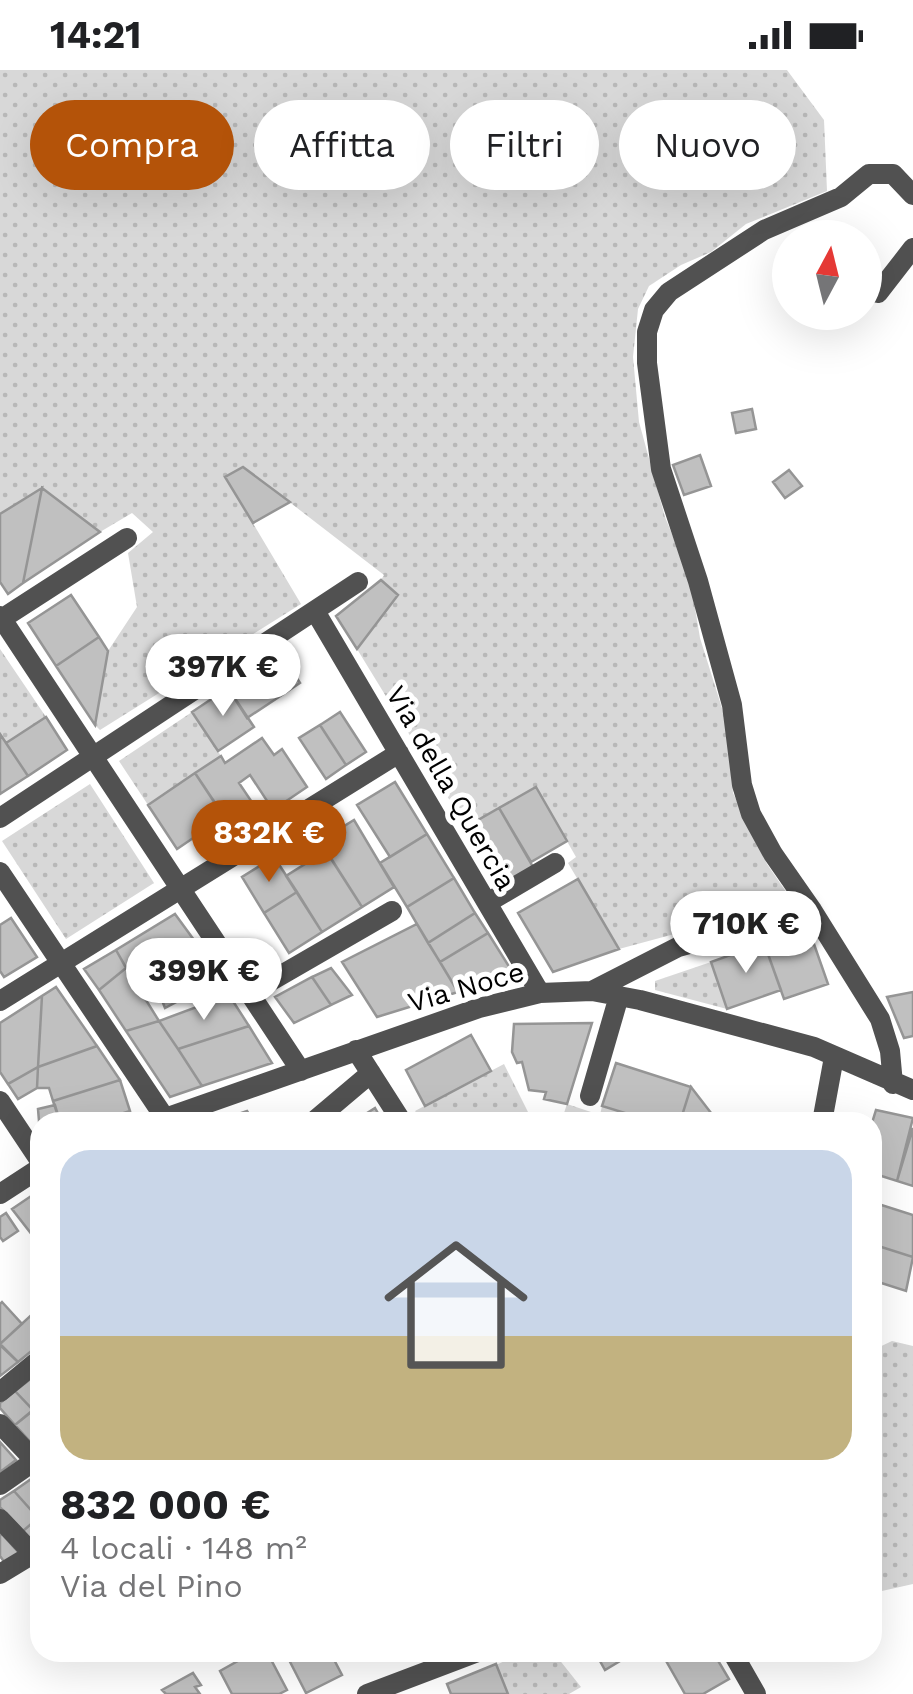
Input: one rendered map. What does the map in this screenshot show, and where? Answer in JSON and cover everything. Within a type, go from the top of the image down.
[{"type":"street","points":[[903,1087],[880,1020],[750,814],[742,785],[732,704],[698,581],[661,469],[646,363],[647,332],[654,310],[669,292],[764,230],[841,196],[869,174],[893,174],[913,195]]},
{"type":"street","points":[[882,289],[913,248]]},
{"type":"street","points":[[127,538],[1,618],[301,1070]]},
{"type":"street","points":[[0,818],[358,582]]},
{"type":"street","name":"Via della Quercia","points":[[315,610],[540,993]]},
{"type":"street","points":[[0,1001],[399,753]]},
{"type":"street","points":[[487,903],[554,863]]},
{"type":"street","points":[[0,872],[154,1112]]},
{"type":"street","points":[[592,991],[678,947],[812,910]]},
{"type":"street","points":[[250,993],[392,911]]},
{"type":"street","name":"Via Noce","points":[[182,1112],[479,1008],[540,993],[592,991],[814,1048],[903,1087]]},
{"type":"street","points":[[590,1096],[619,996]]},
{"type":"street","points":[[356,1050],[396,1112]]},
{"type":"street","points":[[824,1112],[834,1057]]},
{"type":"street","points":[[325,1112],[371,1074]]},
{"type":"street","points":[[0,1101],[30,1145]]},
{"type":"street","points":[[0,1194],[30,1174]]},
{"type":"street","points":[[0,1392],[30,1367]]},
{"type":"street","points":[[0,1424],[30,1453]]},
{"type":"street","points":[[0,1484],[30,1466]]},
{"type":"street","points":[[0,1519],[30,1551]]},
{"type":"street","points":[[0,1574],[30,1556]]},
{"type":"street","points":[[368,1694],[423,1685],[436,1662]]},
{"type":"street","points":[[738,1662],[756,1694]]},
{"type":"shaded area","points":[[0,70],[787,70],[824,120],[827,191],[746,224],[711,252],[681,265],[649,286],[638,309],[633,357],[639,422],[665,517],[690,578],[700,638],[726,721],[733,793],[767,864],[793,902],[619,949],[568,863],[576,857],[536,787],[466,827],[357,649],[398,595],[381,580],[384,575],[244,467],[226,478],[301,604],[100,730],[95,725],[108,651],[137,607],[128,553],[153,532],[132,513],[100,532],[42,488],[0,514]]},
{"type":"shaded area","points":[[0,649],[46,717],[6,743],[0,734]]},
{"type":"shaded area","points":[[192,712],[221,756],[148,805],[119,761]]},
{"type":"shaded area","points":[[90,784],[154,883],[66,939],[2,841]]},
{"type":"shaded area","points":[[711,962],[727,1009],[655,990],[655,981]]},
{"type":"shaded area","points":[[504,1064],[528,1112],[416,1112]]},
{"type":"shaded area","points":[[567,1104],[591,1112],[564,1112]]},
{"type":"shaded area","points":[[602,1106],[622,1112],[601,1112]]},
{"type":"shaded area","points":[[892,1341],[913,1346],[913,1584],[882,1591],[882,1346]]},
{"type":"shaded area","points":[[561,1662],[581,1687],[569,1694],[508,1694],[496,1665]]},
{"type":"building","points":[[752,409],[756,429],[736,433],[732,413]]},
{"type":"building","points":[[700,455],[711,486],[684,495],[673,465]]},
{"type":"building","points":[[243,467],[290,502],[253,523],[225,477]]},
{"type":"building","points":[[789,470],[802,486],[785,498],[773,482]]},
{"type":"building","points":[[42,488],[100,532],[23,583]]},
{"type":"building","points":[[42,488],[23,583],[8,594],[0,582],[0,514]]},
{"type":"building","points":[[381,580],[398,595],[357,649],[336,616]]},
{"type":"building","points":[[71,595],[99,637],[56,666],[28,623]]},
{"type":"building","points":[[99,637],[108,651],[95,725],[56,666]]},
{"type":"building","points":[[281,653],[300,683],[247,718],[228,688]]},
{"type":"building","points":[[228,688],[254,727],[218,751],[192,712]]},
{"type":"building","points":[[340,712],[366,752],[346,765],[320,725]]},
{"type":"building","points":[[46,717],[67,750],[28,776],[6,743]]},
{"type":"building","points":[[320,725],[346,765],[326,779],[299,738]]},
{"type":"building","points":[[0,734],[28,776],[0,794]]},
{"type":"building","points":[[262,738],[274,755],[282,749],[307,787],[273,810],[250,775],[239,783],[262,817],[236,834],[195,773],[221,756],[225,763]]},
{"type":"building","points":[[195,773],[224,817],[177,849],[148,805]]},
{"type":"building","points":[[395,782],[427,834],[390,857],[357,805]]},
{"type":"building","points":[[536,787],[567,841],[531,862],[499,808]]},
{"type":"building","points":[[499,808],[533,867],[501,886],[466,827]]},
{"type":"building","points":[[354,820],[394,887],[362,907],[320,841]]},
{"type":"building","points":[[427,834],[454,878],[407,907],[380,863]]},
{"type":"building","points":[[326,851],[362,907],[322,932],[286,876]]},
{"type":"building","points":[[274,857],[297,892],[264,913],[242,877]]},
{"type":"building","points":[[454,878],[475,913],[428,943],[407,907]]},
{"type":"building","points":[[578,879],[619,949],[553,972],[518,913]]},
{"type":"building","points":[[297,892],[322,932],[289,953],[264,913]]},
{"type":"building","points":[[475,913],[488,933],[440,962],[428,943]]},
{"type":"building","points":[[175,914],[202,951],[139,990],[116,950]]},
{"type":"building","points":[[11,918],[37,957],[4,977],[0,971],[0,925]]},
{"type":"building","points":[[417,924],[458,992],[377,1017],[342,962]]},
{"type":"building","points":[[808,927],[828,984],[784,999],[764,943]]},
{"type":"building","points":[[488,933],[513,973],[458,992],[440,962]]},
{"type":"building","points":[[764,943],[781,990],[727,1009],[711,962]]},
{"type":"building","points":[[116,950],[126,968],[99,990],[84,969]]},
{"type":"building","points":[[202,951],[223,977],[165,1008],[158,990],[144,997],[139,990]]},
{"type":"building","points":[[126,968],[159,1021],[126,1031],[99,990]]},
{"type":"building","points":[[331,968],[352,995],[331,1005],[312,977]]},
{"type":"building","points":[[312,977],[331,1005],[294,1023],[275,997]]},
{"type":"building","points":[[56,987],[97,1046],[38,1067],[42,996]]},
{"type":"building","points":[[913,992],[913,1036],[904,1038],[887,997]]},
{"type":"building","points":[[229,995],[249,1026],[178,1049],[159,1021]]},
{"type":"building","points":[[42,996],[38,1067],[8,1084],[0,1072],[0,1023]]},
{"type":"building","points":[[159,1021],[202,1086],[170,1097],[126,1031]]},
{"type":"building","points":[[592,1023],[567,1104],[544,1099],[546,1092],[529,1090],[522,1062],[517,1063],[512,1052],[514,1024]]},
{"type":"building","points":[[249,1026],[272,1063],[202,1086],[178,1049]]},
{"type":"building","points":[[471,1035],[491,1071],[425,1106],[406,1070]]},
{"type":"building","points":[[97,1046],[120,1080],[53,1101],[49,1088],[37,1088],[38,1067]]},
{"type":"building","points":[[616,1063],[691,1087],[683,1112],[622,1112],[602,1106]]},
{"type":"building","points":[[38,1067],[37,1088],[18,1099],[8,1084]]},
{"type":"building","points":[[120,1080],[130,1111],[57,1112],[53,1101]]},
{"type":"building","points":[[691,1087],[710,1112],[683,1112]]},
{"type":"building","points":[[55,1105],[57,1112],[38,1112]]},
{"type":"building","points":[[876,1110],[913,1118],[897,1181],[882,1176],[882,1112]]},
{"type":"building","points":[[913,1128],[913,1186],[897,1181]]},
{"type":"building","points":[[30,1197],[30,1232],[12,1209]]},
{"type":"building","points":[[882,1205],[913,1215],[913,1257],[882,1247]]},
{"type":"building","points":[[6,1213],[18,1231],[3,1241],[0,1217]]},
{"type":"building","points":[[882,1247],[913,1257],[906,1291],[882,1283]]},
{"type":"building","points":[[0,1304],[22,1324],[0,1344]]},
{"type":"building","points":[[30,1316],[30,1352],[18,1362],[0,1344]]},
{"type":"building","points":[[0,1345],[18,1362],[0,1376]]},
{"type":"building","points":[[30,1379],[30,1407],[15,1391]]},
{"type":"building","points":[[15,1391],[30,1407],[30,1412],[15,1425],[0,1403]]},
{"type":"building","points":[[30,1413],[30,1441],[15,1425]]},
{"type":"building","points":[[0,1442],[16,1460],[0,1472]]},
{"type":"building","points":[[30,1480],[30,1509],[14,1491]]},
{"type":"building","points":[[14,1491],[30,1509],[30,1525],[23,1531],[0,1507],[0,1500]]},
{"type":"building","points":[[0,1532],[20,1554],[5,1563],[0,1556]]},
{"type":"building","points":[[236,1662],[272,1662],[287,1690],[279,1694],[232,1694],[220,1671]]},
{"type":"building","points":[[290,1662],[335,1662],[342,1675],[306,1693]]},
{"type":"building","points":[[601,1662],[618,1662],[605,1670]]},
{"type":"building","points":[[667,1662],[719,1662],[729,1679],[703,1694],[685,1694]]},
{"type":"building","points":[[496,1664],[508,1694],[451,1694],[447,1684]]},
{"type":"building","points":[[193,1673],[201,1685],[195,1687],[200,1694],[166,1694],[162,1690]]}]
